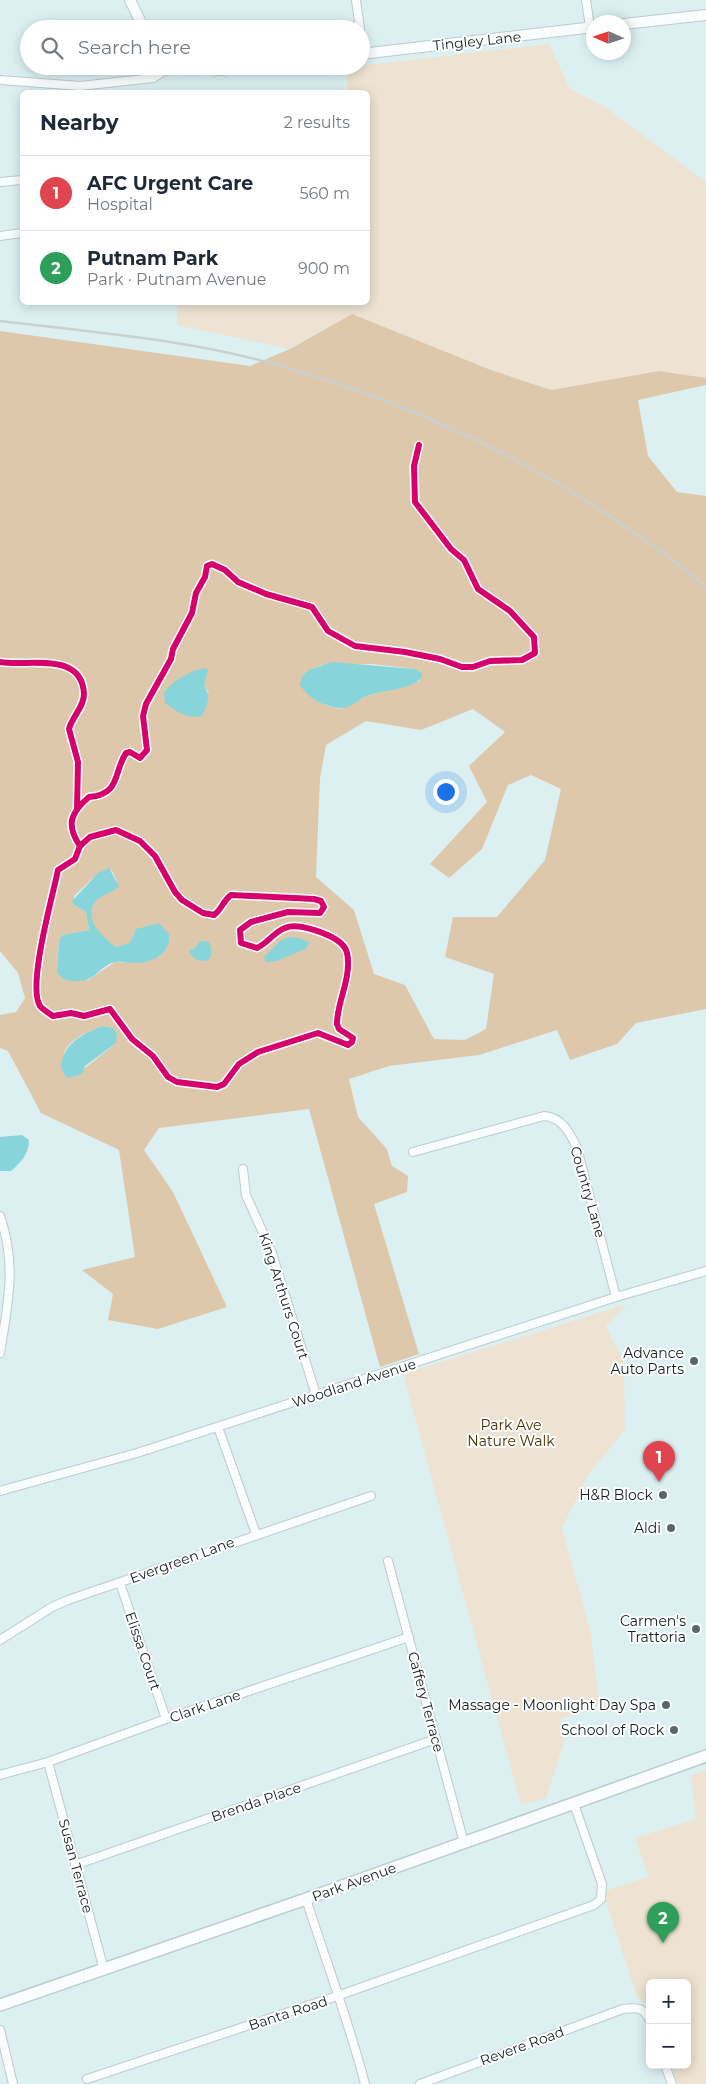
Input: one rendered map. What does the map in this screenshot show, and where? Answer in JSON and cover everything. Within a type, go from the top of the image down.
[{"type":"main road","name":"Park Avenue","points":[[0,2006],[706,1756]]},
{"type":"street","points":[[130,0],[140,20]]},
{"type":"street","points":[[356,0],[359,20]]},
{"type":"street","points":[[586,0],[589,15]]},
{"type":"street","points":[[631,23],[706,16]]},
{"type":"street","name":"Tingley Lane","points":[[370,53],[586,28]]},
{"type":"street","points":[[0,80],[80,86],[153,78],[158,75]]},
{"type":"street","points":[[109,83],[110,90]]},
{"type":"street","points":[[0,182],[20,180]]},
{"type":"street","points":[[0,236],[20,233]]},
{"type":"street","name":"Country Lane","points":[[413,1152],[544,1116],[552,1116],[569,1132],[578,1148],[616,1297]]},
{"type":"street","name":"King Arthurs Court","points":[[243,1169],[246,1195],[272,1253],[316,1395]]},
{"type":"street","points":[[0,1216],[9,1248],[11,1275],[0,1352]]},
{"type":"street","name":"Woodland Avenue","points":[[0,1489],[137,1453],[616,1297],[706,1272]]},
{"type":"street","points":[[218,1427],[256,1534]]},
{"type":"street","name":"Evergreen Lane","points":[[0,1640],[52,1607],[256,1534],[371,1496]]},
{"type":"street","name":"Caffery Terrace","points":[[388,1561],[464,1843]]},
{"type":"street","name":"Elissa Court","points":[[120,1583],[166,1719]]},
{"type":"street","name":"Clark Lane","points":[[0,1775],[48,1762],[166,1719],[409,1637]]},
{"type":"street","name":"Brenda Place","points":[[75,1865],[436,1739]]},
{"type":"street","name":"Susan Terrace","points":[[48,1762],[104,1970]]},
{"type":"street","name":"Banta Road","points":[[87,2079],[337,1996],[594,1905],[601,1899],[602,1884],[574,1804]]},
{"type":"street","points":[[306,1899],[337,1996],[357,2050],[365,2084]]},
{"type":"street","name":"Revere Road","points":[[420,2084],[623,2009],[640,2008],[646,2013]]},
{"type":"street","points":[[0,2030],[12,2084]]},
{"type":"street","points":[[666,2069],[672,2084]]},
{"type":"green space","points":[[549,44],[570,89],[604,106],[706,182],[706,378],[659,371],[551,390],[491,370],[352,314],[289,349],[177,325],[178,305],[370,305],[370,90],[346,90],[348,75],[370,75],[370,65]]},
{"type":"green space","name":"Park Ave Nature Walk","points":[[627,1304],[606,1326],[624,1363],[625,1430],[589,1474],[562,1528],[591,1634],[599,1706],[561,1719],[564,1742],[546,1798],[521,1805],[403,1374]]},
{"type":"green space","points":[[706,1770],[706,2084],[678,2084],[672,2069],[691,2069],[691,1979],[646,1979],[646,2004],[637,1997],[606,1903],[607,1890],[649,1877],[635,1838],[696,1819],[691,1775]]},
{"type":"shaded area","points":[[352,314],[491,370],[551,390],[659,371],[706,378],[706,385],[638,400],[648,456],[677,492],[706,496],[706,1009],[636,1023],[617,1044],[570,1060],[557,1030],[479,1055],[389,1066],[349,1079],[358,1117],[387,1149],[392,1166],[408,1176],[407,1192],[374,1204],[419,1354],[380,1367],[309,1109],[159,1128],[144,1150],[173,1192],[227,1307],[158,1329],[108,1320],[113,1294],[82,1270],[135,1257],[119,1150],[41,1113],[8,1051],[0,1048],[0,1015],[16,1012],[25,998],[18,973],[0,951],[0,331],[250,366],[290,349]],"holes":[[[372,664],[415,669],[422,673],[419,681],[369,695],[341,709],[325,705],[302,676],[321,665]],[[201,669],[205,678],[204,685],[209,693],[173,684]],[[473,709],[505,732],[469,766],[487,802],[430,864],[449,878],[482,849],[508,785],[531,775],[561,789],[545,860],[497,917],[453,917],[445,957],[494,974],[486,1029],[465,1040],[434,1039],[405,985],[374,974],[354,910],[316,877],[320,778],[326,745],[366,721],[421,730]],[[112,871],[117,881],[111,889],[98,898],[92,908],[91,915],[96,928],[105,939],[116,947],[131,943],[134,932],[144,927],[168,946],[159,957],[133,963],[115,962],[88,980],[63,979],[57,967],[59,940],[63,935],[89,930],[86,912],[74,905],[74,896],[95,876]],[[102,1026],[116,1043],[74,1077],[65,1076],[63,1056],[66,1049],[84,1034]]]},
{"type":"water","points":[[332,662],[415,669],[422,673],[422,677],[411,685],[364,697],[347,707],[327,706],[308,694],[300,685],[302,676],[309,670]]},
{"type":"water","points":[[206,668],[208,671],[204,685],[208,701],[202,716],[187,716],[165,703],[164,693],[167,689],[188,673]]},
{"type":"water","points":[[109,868],[119,886],[98,899],[92,907],[93,921],[100,933],[116,947],[130,943],[136,929],[159,923],[169,934],[167,948],[158,957],[146,962],[116,962],[109,964],[89,979],[83,981],[63,979],[57,972],[59,940],[63,935],[89,930],[86,912],[74,905],[72,901],[98,873]]},
{"type":"water","points":[[289,937],[309,942],[307,948],[277,961],[266,962],[264,957],[280,941]]},
{"type":"water","points":[[200,941],[209,942],[211,955],[207,961],[197,960],[190,954],[189,950],[195,948]]},
{"type":"water","points":[[102,1026],[113,1028],[117,1034],[116,1043],[85,1066],[82,1074],[69,1078],[65,1076],[61,1068],[62,1059],[69,1046],[80,1037]]},
{"type":"water","points":[[22,1135],[29,1140],[28,1149],[24,1157],[11,1171],[0,1171],[0,1137]]},
{"type":"railway","points":[[0,321],[138,337],[240,355],[333,382],[390,403],[446,426],[555,482],[607,514],[706,586]]},
{"type":"cycle path","points":[[80,846],[73,832],[72,825],[74,814],[78,808],[89,797],[106,792],[111,787],[126,753],[130,752],[140,758],[147,750],[143,716],[146,704],[171,659],[173,649],[192,613],[196,593],[205,577],[207,566],[212,564],[225,570],[238,582],[266,594],[312,607],[328,631],[355,646],[405,652],[440,659],[462,667],[473,667],[490,661],[522,660],[535,653],[534,637],[510,611],[478,589],[464,560],[451,549],[415,502],[414,466],[419,445]]},
{"type":"cycle path","points":[[0,662],[51,663],[74,671],[81,680],[84,694],[83,699],[69,729],[78,762],[77,809]]},
{"type":"cycle path","points":[[116,830],[140,841],[155,856],[175,892],[182,900],[203,913],[214,915],[231,895],[314,899],[321,901],[324,907],[320,913],[288,912],[251,922],[240,930],[241,943],[257,948],[281,930],[291,927],[308,928],[326,934],[341,943],[347,953],[348,971],[337,1024],[339,1029],[353,1038],[352,1042],[348,1045],[318,1033],[258,1052],[239,1064],[224,1084],[217,1087],[177,1082],[168,1077],[153,1056],[132,1039],[110,1009],[84,1016],[71,1013],[53,1016],[43,1009],[40,1006],[37,995],[39,961],[58,870],[75,859],[80,846],[90,837],[116,830]]},
{"type":"place","name":"Advance Auto Parts","points":[[694,1361]]},
{"type":"place","name":"AFC Urgent Care","points":[[659,1482]]},
{"type":"place","name":"H&R Block","points":[[663,1495]]},
{"type":"place","name":"Aldi","points":[[671,1528]]},
{"type":"place","name":"Carmen's Trattoria","points":[[696,1629]]},
{"type":"place","name":"Massage - Moonlight Day Spa","points":[[666,1705]]},
{"type":"place","name":"School of Rock","points":[[674,1730]]},
{"type":"place","name":"Putnam Park","points":[[663,1943]]}]
